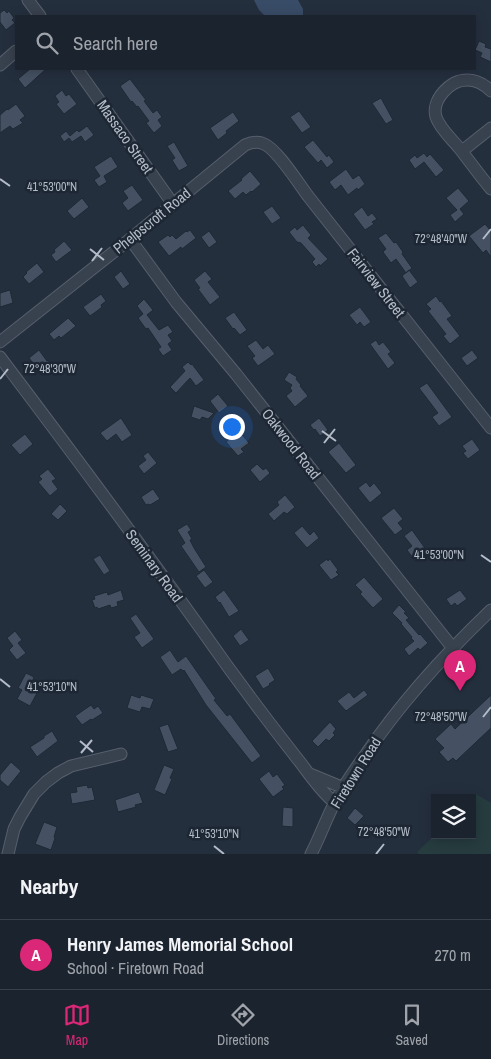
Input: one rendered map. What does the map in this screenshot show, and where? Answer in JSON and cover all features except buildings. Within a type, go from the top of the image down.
[{"type":"street","points":[[28,0],[39,15]]},
{"type":"street","points":[[0,65],[15,52]]},
{"type":"street","name":"Massaco Street","points":[[78,70],[173,204]]},
{"type":"street","points":[[491,91],[475,81],[460,81],[450,86],[439,98],[436,108],[436,118],[491,189]]},
{"type":"street","points":[[462,151],[491,128]]},
{"type":"street","name":"Phelpscroft Road","points":[[0,342],[245,145],[259,142]]},
{"type":"street","name":"Fairview Street","points":[[259,142],[269,146],[283,162],[491,428]]},
{"type":"street","name":"Oakwood Road","points":[[130,239],[176,302],[236,374],[452,647]]},
{"type":"street","name":"Seminary Road","points":[[0,357],[226,665],[316,784],[326,796],[335,802]]},
{"type":"street","name":"Firetown Road","points":[[311,854],[335,802],[381,732],[452,647],[491,610]]},
{"type":"street","points":[[8,854],[14,829],[20,817],[34,794],[46,782],[71,766],[120,754]]},
{"type":"street","name":"Seminary Road","points":[[310,774],[344,788]]},
{"type":"green space","points":[[476,794],[491,803],[491,854],[419,854],[417,852],[431,839],[476,839]]},
{"type":"water","points":[[254,0],[298,0],[303,9],[303,15],[264,15]]},
{"type":"place","name":"Henry James Memorial School","points":[[460,691]]}]
